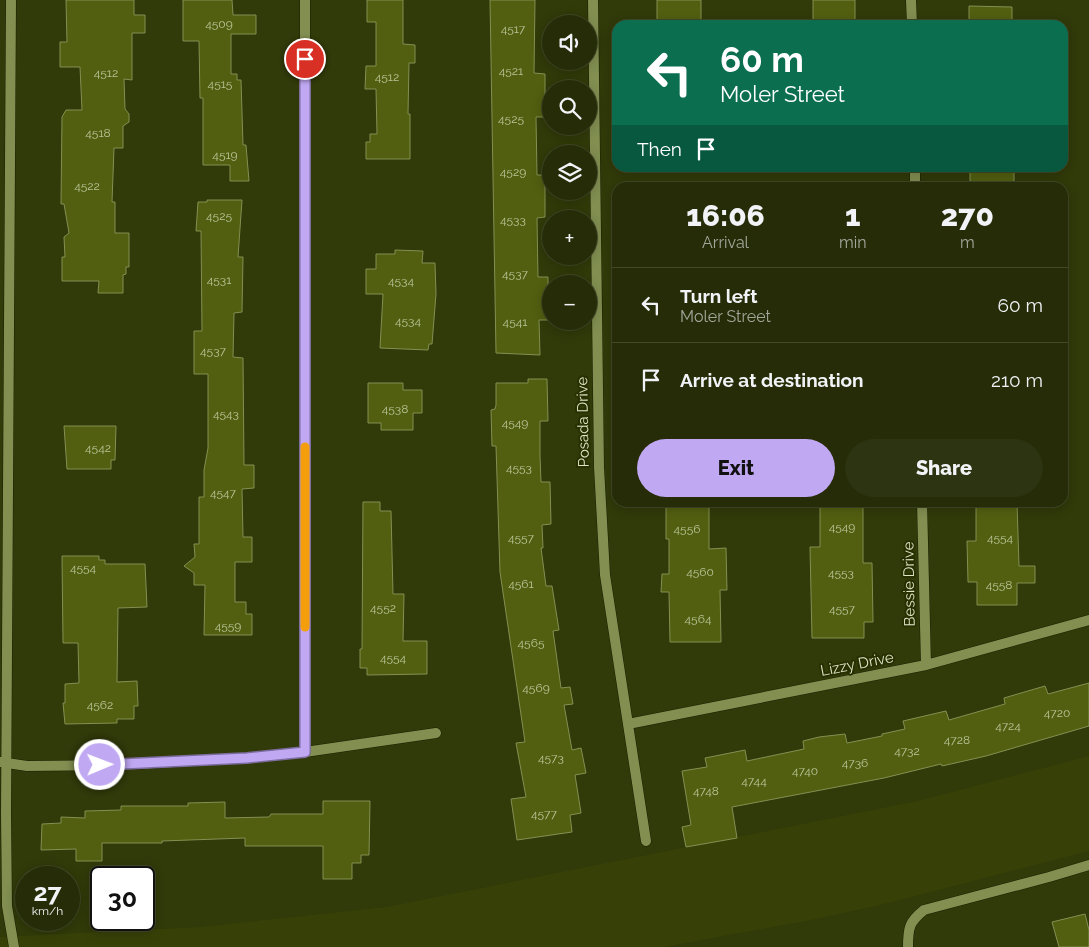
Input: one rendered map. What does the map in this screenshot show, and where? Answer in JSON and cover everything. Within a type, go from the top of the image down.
[{"type":"street","points":[[11,0],[4,763],[7,906],[14,947]]},
{"type":"street","points":[[305,0],[305,752]]},
{"type":"street","name":"Posada Drive","points":[[593,0],[599,467],[605,574],[646,841]]},
{"type":"street","points":[[912,0],[912,20]]},
{"type":"street","name":"Bessie Drive","points":[[922,507],[926,665]]},
{"type":"street","name":"Lizzy Drive","points":[[628,724],[926,665],[1089,620]]},
{"type":"street","points":[[4,763],[28,766],[118,765],[247,758],[305,752],[436,733]]},
{"type":"street","points":[[908,947],[908,933],[912,920],[924,910],[1089,865]]},
{"type":"shaded area","points":[[1089,756],[1089,851],[884,904],[816,919],[664,947],[0,947],[0,937],[155,931],[155,929],[201,927],[387,907],[918,801]]},
{"type":"building","points":[[66,0],[134,0],[134,15],[145,15],[145,33],[132,33],[132,80],[124,79],[125,109],[129,114],[129,122],[123,126],[123,148],[114,148],[112,202],[115,202],[115,233],[129,233],[129,267],[126,267],[126,274],[123,275],[123,293],[98,293],[99,281],[62,281],[62,257],[65,257],[64,237],[69,233],[64,204],[61,204],[62,117],[66,110],[82,110],[80,67],[60,67],[60,42],[67,42]]},
{"type":"building","points":[[183,0],[232,0],[233,15],[256,15],[256,34],[231,34],[231,74],[237,74],[237,80],[241,80],[243,145],[246,145],[249,181],[230,181],[230,165],[203,165],[203,98],[200,98],[199,41],[183,41]]},
{"type":"building","points":[[367,0],[403,0],[403,44],[415,45],[415,63],[409,63],[408,114],[410,114],[410,159],[366,159],[366,142],[370,142],[370,134],[377,134],[376,89],[365,89],[366,66],[376,66],[376,22],[367,22]]},
{"type":"building","points":[[490,0],[535,0],[534,73],[545,74],[545,80],[542,80],[542,117],[536,117],[537,175],[542,175],[542,200],[545,200],[545,210],[542,210],[542,217],[537,218],[538,277],[542,277],[542,320],[539,320],[540,355],[496,353]]},
{"type":"building","points":[[657,0],[701,0],[701,20],[657,20]]},
{"type":"building","points":[[813,0],[855,0],[855,20],[813,20]]},
{"type":"building","points":[[969,6],[1012,7],[1012,20],[969,20]]},
{"type":"building","points":[[970,172],[1014,172],[1014,182],[970,182]]},
{"type":"building","points":[[207,200],[242,200],[238,257],[243,257],[242,312],[234,313],[233,357],[243,358],[244,465],[254,465],[254,488],[242,489],[243,537],[252,537],[252,562],[235,562],[235,602],[246,602],[246,614],[252,614],[252,635],[204,635],[205,585],[194,585],[194,573],[184,566],[195,557],[194,544],[199,544],[199,497],[204,497],[204,470],[208,448],[208,374],[194,374],[194,331],[202,331],[201,231],[196,231],[198,202],[207,202]]},
{"type":"building","points":[[395,250],[423,251],[422,263],[435,263],[436,294],[432,344],[429,344],[428,350],[380,348],[383,294],[366,294],[366,269],[376,269],[376,254],[395,254]]},
{"type":"building","points":[[528,379],[547,379],[548,421],[540,421],[540,456],[541,482],[550,482],[551,524],[542,525],[543,548],[541,548],[546,586],[552,586],[559,630],[553,631],[561,688],[570,687],[573,704],[564,705],[572,750],[581,748],[586,773],[575,775],[581,813],[570,815],[572,832],[517,840],[511,799],[526,797],[516,743],[525,742],[500,572],[496,446],[492,446],[491,410],[495,409],[496,405],[496,383],[528,383]]},
{"type":"building","points":[[368,383],[403,383],[403,390],[422,390],[422,413],[413,413],[413,430],[381,430],[381,423],[368,423]]},
{"type":"building","points":[[64,426],[116,426],[115,460],[111,460],[111,469],[67,469]]},
{"type":"building","points":[[363,502],[380,502],[380,511],[391,511],[393,594],[404,594],[403,641],[427,641],[427,674],[367,675],[367,668],[360,668],[360,649],[362,649]]},
{"type":"building","points":[[666,507],[709,507],[709,549],[726,548],[727,590],[720,590],[721,642],[670,642],[669,592],[661,592],[662,574],[669,574],[669,539],[666,539]]},
{"type":"building","points":[[820,507],[863,507],[863,563],[872,563],[873,622],[864,622],[864,638],[812,638],[810,547],[820,547]]},
{"type":"building","points":[[976,507],[1017,507],[1019,566],[1035,566],[1035,583],[1017,583],[1017,605],[977,605],[977,582],[968,582],[967,541],[976,541]]},
{"type":"building","points":[[62,556],[99,556],[99,560],[105,560],[105,564],[145,564],[147,607],[118,608],[117,682],[137,681],[138,706],[134,706],[134,719],[117,719],[117,723],[65,724],[63,703],[65,703],[65,684],[79,683],[78,643],[63,643]]},
{"type":"building","points":[[1089,683],[1089,726],[986,756],[942,766],[941,764],[884,778],[732,807],[737,838],[686,847],[682,827],[691,825],[682,771],[707,767],[705,758],[745,750],[747,761],[804,749],[803,741],[845,734],[847,743],[905,729],[903,721],[946,711],[949,720],[1005,704],[1004,698],[1045,686],[1048,694]]},
{"type":"building","points":[[323,801],[370,801],[369,855],[361,855],[361,863],[352,863],[352,879],[323,879],[323,846],[245,846],[245,838],[162,841],[162,843],[102,843],[102,861],[76,861],[76,849],[41,850],[42,824],[61,823],[61,817],[85,818],[85,811],[121,810],[121,806],[188,806],[188,803],[225,802],[225,818],[269,817],[271,814],[323,814]]},
{"type":"building","points":[[1085,914],[1089,930],[1089,947],[1059,947],[1052,922]]},
{"type":"slow traffic","points":[[305,447],[305,627]]},
{"type":"route","points":[[100,765],[247,758],[305,752],[305,59]]}]
